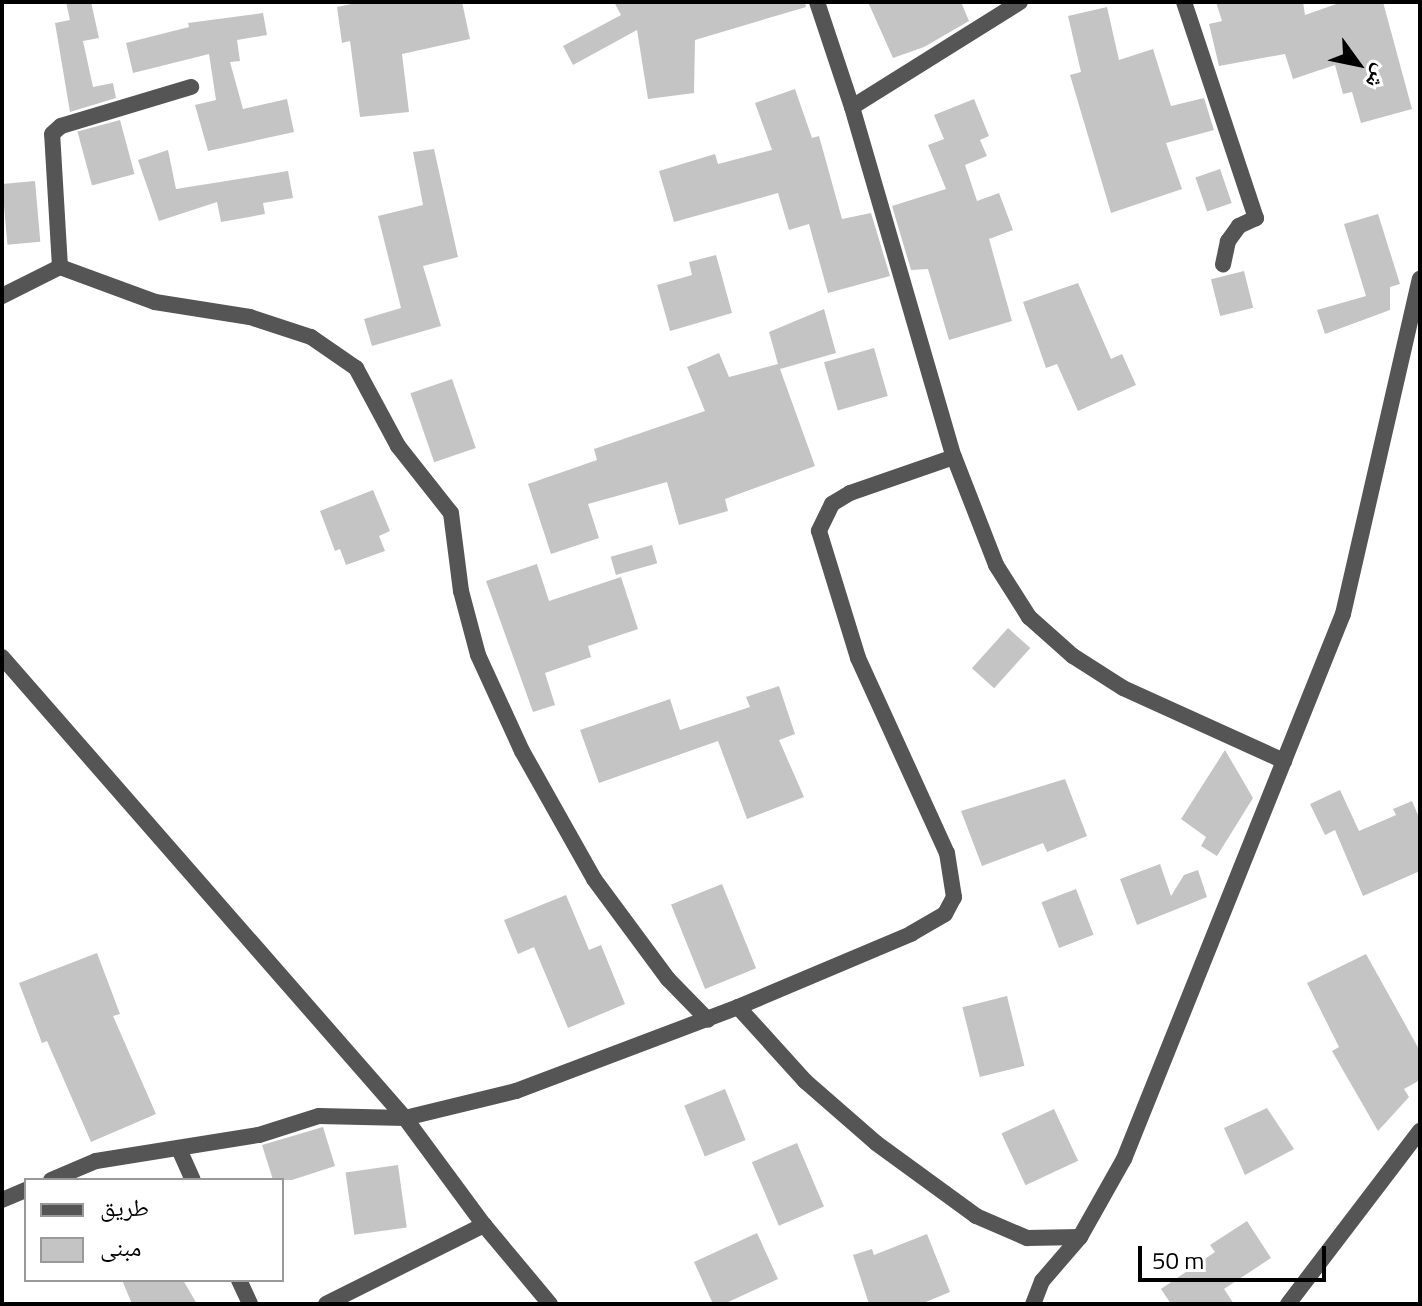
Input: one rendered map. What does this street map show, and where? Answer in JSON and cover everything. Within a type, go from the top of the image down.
[{"type":"street","points":[[817,2],[852,107],[954,457],[996,565],[1029,617],[1051,637],[1123,688],[1284,761]]},
{"type":"street","points":[[852,107],[1020,2]]},
{"type":"street","points":[[1184,2],[1256,218],[1239,226],[1228,241],[1223,264]]},
{"type":"street","points":[[60,267],[52,134],[61,126],[191,87]]},
{"type":"street","points":[[2,296],[60,267],[155,302],[250,317],[299,333],[356,368],[398,446],[451,513],[461,591],[478,655],[522,751],[594,879],[668,979],[708,1020]]},
{"type":"street","points":[[1033,1304],[1042,1281],[1080,1237],[1124,1159],[1343,614],[1420,279]]},
{"type":"street","points":[[56,1178],[96,1161],[259,1135],[319,1116],[405,1118],[516,1091],[708,1020],[911,934],[945,914],[954,897],[947,853],[858,658],[819,531],[832,504],[850,493],[954,457]]},
{"type":"street","points":[[2,657],[405,1118],[484,1225],[550,1304]]},
{"type":"street","points":[[738,1007],[816,1091],[887,1152],[976,1216],[1027,1238],[1080,1237]]},
{"type":"street","points":[[1288,1304],[1420,1131]]},
{"type":"street","points":[[179,1149],[192,1178]]},
{"type":"street","points":[[2,1200],[24,1191]]},
{"type":"street","points":[[326,1304],[484,1225]]},
{"type":"street","points":[[240,1282],[250,1304]]},
{"type":"building","points":[[66,2],[91,2],[99,38],[83,41],[93,87],[113,83],[116,98],[70,112],[55,23],[70,20]]},
{"type":"building","points":[[361,2],[462,2],[470,39],[402,54],[409,112],[360,117],[350,41],[342,43],[337,7]]},
{"type":"building","points":[[614,2],[805,2],[806,7],[695,40],[694,93],[648,99],[637,30],[573,65],[563,46],[621,15]]},
{"type":"building","points":[[868,2],[961,2],[969,21],[924,47],[893,58]]},
{"type":"building","points":[[1216,2],[1303,2],[1305,15],[1342,2],[1383,2],[1412,109],[1361,123],[1352,92],[1343,94],[1335,65],[1293,79],[1285,54],[1219,66],[1209,24],[1222,21]]},
{"type":"building","points":[[1107,7],[1119,60],[1153,49],[1171,106],[1204,98],[1214,130],[1166,143],[1182,189],[1111,213],[1070,75],[1081,72],[1068,16]]},
{"type":"building","points":[[263,13],[267,35],[237,40],[240,61],[230,62],[243,109],[287,99],[294,132],[208,151],[195,105],[216,100],[209,54],[133,73],[126,43],[189,27],[188,23]]},
{"type":"building","points":[[795,89],[812,138],[819,136],[842,219],[871,213],[890,276],[828,293],[809,224],[789,230],[778,193],[674,222],[659,171],[715,154],[718,164],[772,150],[755,103]]},
{"type":"building","points":[[974,99],[989,136],[980,140],[987,156],[965,165],[977,201],[999,193],[1013,230],[989,239],[1012,321],[949,340],[928,269],[911,270],[892,206],[946,189],[928,145],[944,139],[934,115]]},
{"type":"building","points":[[120,120],[134,174],[92,185],[77,131]]},
{"type":"building","points":[[434,149],[458,257],[423,266],[441,326],[372,346],[364,319],[401,308],[378,216],[423,205],[413,152]]},
{"type":"building","points":[[168,150],[176,189],[288,171],[293,198],[263,203],[265,214],[221,222],[217,202],[159,221],[138,160]]},
{"type":"building","points":[[1220,169],[1232,203],[1207,212],[1195,177]]},
{"type":"building","points":[[35,181],[40,242],[7,245],[2,184]]},
{"type":"building","points":[[1378,214],[1400,284],[1390,287],[1390,310],[1325,334],[1317,310],[1366,296],[1344,224]]},
{"type":"building","points":[[716,255],[732,313],[670,331],[657,285],[692,275],[689,262]]},
{"type":"building","points":[[1244,271],[1253,308],[1220,316],[1211,279]]},
{"type":"building","points":[[1078,283],[1111,359],[1122,354],[1136,385],[1078,411],[1057,364],[1046,368],[1023,302]]},
{"type":"building","points":[[824,309],[836,353],[780,369],[815,466],[725,499],[728,511],[679,525],[667,482],[588,504],[599,538],[551,554],[528,484],[597,460],[594,449],[705,411],[687,367],[719,353],[729,377],[778,364],[769,332]]},
{"type":"building","points":[[874,348],[888,396],[838,410],[824,362]]},
{"type":"building","points":[[452,379],[476,448],[434,462],[410,393]]},
{"type":"building","points":[[373,490],[390,531],[379,536],[385,551],[346,565],[340,549],[335,551],[320,511]]},
{"type":"building","points":[[652,545],[657,563],[616,575],[611,557]]},
{"type":"building","points":[[537,564],[549,601],[621,577],[638,629],[588,646],[591,657],[545,673],[555,705],[533,712],[486,581]]},
{"type":"building","points":[[1008,628],[1030,648],[994,688],[972,668]]},
{"type":"building","points":[[779,686],[795,734],[779,740],[804,797],[747,819],[718,741],[599,783],[580,730],[670,699],[680,730],[750,707],[746,697]]},
{"type":"building","points":[[1225,750],[1253,798],[1217,856],[1201,846],[1206,837],[1181,819]]},
{"type":"building","points":[[1065,779],[1087,836],[1047,852],[1043,843],[982,866],[961,811]]},
{"type":"building","points":[[1340,790],[1359,831],[1396,815],[1393,809],[1412,801],[1420,820],[1420,871],[1363,896],[1335,830],[1325,835],[1310,804]]},
{"type":"building","points":[[1160,864],[1171,896],[1184,875],[1198,870],[1207,897],[1137,925],[1120,879]]},
{"type":"building","points":[[722,884],[756,968],[705,989],[671,905]]},
{"type":"building","points":[[1076,889],[1094,935],[1059,948],[1041,902]]},
{"type":"building","points":[[566,895],[589,950],[601,945],[625,1004],[568,1028],[534,947],[518,954],[504,920]]},
{"type":"building","points":[[97,953],[120,1014],[113,1016],[156,1114],[91,1142],[47,1041],[42,1043],[19,983]]},
{"type":"building","points":[[1366,954],[1420,1051],[1420,1080],[1404,1089],[1409,1097],[1378,1131],[1332,1051],[1339,1047],[1307,983]]},
{"type":"building","points":[[1007,996],[1024,1066],[980,1077],[962,1007]]},
{"type":"building","points":[[725,1089],[746,1140],[705,1156],[684,1105]]},
{"type":"building","points":[[1267,1108],[1294,1149],[1245,1175],[1224,1128]]},
{"type":"building","points":[[1054,1109],[1078,1161],[1026,1185],[1001,1134]]},
{"type":"building","points":[[323,1127],[335,1166],[292,1180],[272,1178],[262,1145]]},
{"type":"building","points":[[797,1143],[824,1207],[779,1226],[752,1162]]},
{"type":"building","points":[[398,1165],[407,1227],[354,1235],[346,1172]]},
{"type":"building","points":[[1247,1221],[1271,1258],[1224,1289],[1234,1304],[1171,1304],[1161,1289],[1215,1252],[1210,1245]]},
{"type":"building","points":[[757,1233],[778,1279],[724,1304],[713,1304],[694,1262]]},
{"type":"building","points":[[927,1234],[950,1292],[921,1304],[869,1304],[853,1255],[872,1249],[874,1255]]},
{"type":"building","points":[[123,1282],[184,1282],[197,1304],[132,1304]]}]
